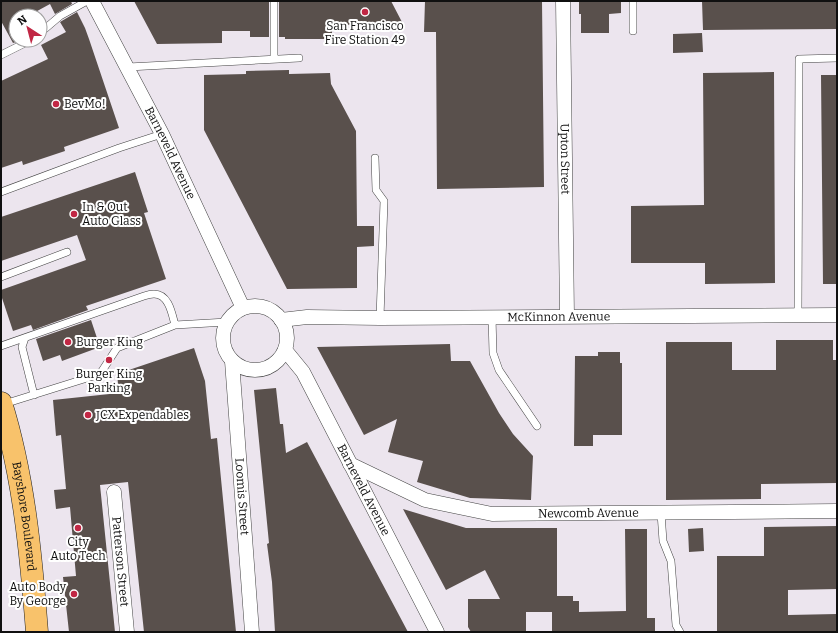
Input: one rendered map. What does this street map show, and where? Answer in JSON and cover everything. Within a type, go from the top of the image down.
[{"type":"main road","name":"Bayshore Boulevard","points":[[1,404],[10,435],[22,491],[29,545],[37,632]]},
{"type":"street","name":"Barneveld Avenue","points":[[92,1],[162,134],[243,308]]},
{"type":"street","name":"Upton Street","points":[[563,1],[567,316]]},
{"type":"street","points":[[254,306],[264,307],[274,312],[281,320],[286,329],[287,340],[285,350],[279,359],[271,366],[261,370],[251,371],[240,368],[226,353],[223,342],[223,332],[227,322],[234,314],[243,308],[254,306]]},
{"type":"street","name":"McKinnon Avenue","points":[[281,320],[307,316],[380,318],[837,315]]},
{"type":"street","name":"Barneveld Avenue","points":[[285,350],[303,372],[437,632]]},
{"type":"street","name":"Loomis Street","points":[[232,361],[252,632]]},
{"type":"street","name":"Newcomb Avenue","points":[[350,464],[425,500],[492,514],[837,511]]},
{"type":"street","name":"Patterson Street","points":[[114,492],[127,632]]},
{"type":"lane","points":[[48,26],[60,16],[88,1]]},
{"type":"lane","points":[[274,1],[274,59]]},
{"type":"lane","points":[[633,1],[633,31]]},
{"type":"lane","points":[[1,55],[15,48]]},
{"type":"lane","points":[[128,67],[300,58]]},
{"type":"lane","points":[[798,315],[800,59],[837,58]]},
{"type":"lane","points":[[1,192],[119,148],[162,134]]},
{"type":"lane","points":[[375,158],[376,190],[384,201],[380,318]]},
{"type":"lane","points":[[1,277],[67,252]]},
{"type":"lane","points":[[1,346],[144,296],[154,294],[161,296],[168,303],[175,325]]},
{"type":"lane","points":[[492,317],[493,353],[499,370],[537,426]]},
{"type":"lane","points":[[1,404],[100,374],[117,348],[175,325],[227,322]]},
{"type":"lane","points":[[25,338],[22,347],[34,395]]},
{"type":"lane","points":[[661,513],[663,541],[672,561],[676,625],[680,632]]},
{"type":"shaded area","points":[[1,1],[837,1],[837,632],[1,632]]},
{"type":"building","points":[[1,1],[71,1],[72,4],[55,14],[50,4],[43,8],[8,8],[8,34],[1,21]]},
{"type":"building","points":[[134,1],[269,1],[269,37],[250,37],[250,31],[222,31],[222,43],[157,44]]},
{"type":"building","points":[[279,1],[391,1],[403,24],[332,25],[332,39],[285,39],[285,37],[279,37]]},
{"type":"building","points":[[425,1],[542,1],[544,187],[437,189],[436,32],[424,32]]},
{"type":"building","points":[[579,1],[621,1],[621,13],[609,14],[609,33],[581,33]]},
{"type":"building","points":[[702,1],[837,1],[837,29],[703,30]]},
{"type":"building","name":"BevMo!","points":[[77,12],[89,39],[119,128],[64,147],[65,151],[23,165],[22,161],[1,168],[1,81],[48,59],[42,48],[48,48],[48,41],[66,32],[60,22]]},
{"type":"building","points":[[702,33],[703,52],[673,53],[673,34]]},
{"type":"building","points":[[289,70],[289,74],[330,73],[331,84],[356,131],[357,226],[374,226],[374,246],[357,247],[357,288],[287,289],[204,130],[204,75],[246,74],[246,71]]},
{"type":"building","points":[[774,72],[775,283],[705,284],[705,263],[631,263],[631,206],[704,205],[703,73]]},
{"type":"building","points":[[821,75],[837,75],[837,284],[823,284]]},
{"type":"building","points":[[135,172],[148,212],[144,213],[166,279],[86,306],[88,310],[33,330],[31,325],[13,331],[1,295],[1,290],[86,260],[77,235],[1,261],[1,217]]},
{"type":"building","name":"Burger King","points":[[91,320],[100,347],[62,361],[60,355],[43,361],[36,339]]},
{"type":"building","points":[[776,340],[833,340],[833,360],[837,360],[837,483],[761,484],[761,499],[666,500],[666,342],[732,342],[732,370],[776,370]]},
{"type":"building","points":[[450,344],[451,361],[470,361],[499,413],[513,434],[533,456],[531,500],[470,498],[417,482],[423,461],[388,452],[397,419],[364,435],[317,347]]},
{"type":"building","points":[[194,348],[205,381],[211,439],[217,438],[236,632],[144,632],[128,482],[100,485],[115,632],[69,632],[63,577],[76,576],[70,507],[56,509],[54,490],[66,489],[61,435],[56,436],[53,400],[119,393],[117,374]]},
{"type":"building","points":[[598,352],[620,352],[620,363],[622,363],[622,435],[593,435],[593,446],[574,446],[575,356],[598,356]]},
{"type":"building","points":[[276,388],[280,424],[283,424],[286,453],[307,442],[408,632],[275,632],[272,582],[267,544],[269,543],[254,390]]},
{"type":"building","points":[[403,509],[466,528],[557,528],[557,596],[573,596],[573,601],[579,601],[579,612],[626,611],[625,529],[647,529],[647,618],[655,618],[655,632],[552,632],[552,612],[526,612],[526,632],[471,632],[468,627],[468,599],[500,599],[485,570],[446,590]]},
{"type":"building","points":[[837,526],[837,589],[788,590],[788,615],[837,614],[837,632],[717,632],[717,556],[764,556],[764,527]]},
{"type":"building","points":[[703,528],[704,551],[689,552],[688,529]]},
{"type":"place","name":"San Francisco Fire Station 49","points":[[365,12]]},
{"type":"place","name":"BevMo!","points":[[56,104]]},
{"type":"place","name":"In & Out Auto Glass","points":[[74,214]]},
{"type":"place","name":"Burger King","points":[[68,342]]},
{"type":"place","name":"Burger King Parking","points":[[109,360]]},
{"type":"place","name":"JCX Expendables","points":[[88,415]]},
{"type":"place","name":"City Auto Tech","points":[[78,528]]},
{"type":"place","name":"Auto Body By George","points":[[74,594]]}]
